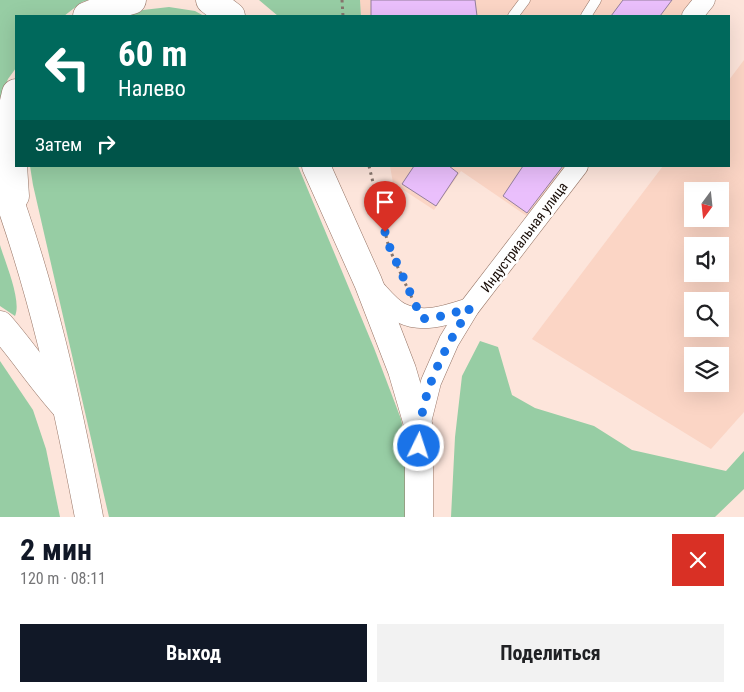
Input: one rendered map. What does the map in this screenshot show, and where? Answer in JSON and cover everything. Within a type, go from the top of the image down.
[{"type":"street","points":[[89,15],[132,0]]},
{"type":"street","points":[[693,15],[705,0]]},
{"type":"street","points":[[15,97],[10,119],[17,220]]},
{"type":"street","points":[[316,167],[368,282],[402,370],[419,428],[419,517]]},
{"type":"street","name":"Индустриальная улица","points":[[419,428],[426,397],[438,362],[470,308],[577,167]]},
{"type":"street","points":[[0,174],[17,220],[42,301],[69,411],[89,517]]},
{"type":"street","points":[[368,282],[400,312],[422,319],[442,316],[470,308]]},
{"type":"street","points":[[0,325],[24,352],[41,379],[69,411]]},
{"type":"lane","points":[[513,15],[525,0]]},
{"type":"lane","points":[[587,15],[596,0]]},
{"type":"path","points":[[342,0],[343,15]]},
{"type":"path","points":[[369,167],[390,248],[422,319]]},
{"type":"shaded area","points":[[360,0],[694,0],[683,15],[361,15]]},
{"type":"shaded area","points":[[744,60],[744,412],[711,449],[532,339],[662,167],[730,167],[730,79]]},
{"type":"shaded area","points":[[390,167],[569,167],[531,219],[461,171],[434,210],[393,183]]},
{"type":"green space","points":[[0,0],[89,0],[82,2],[65,15],[15,15],[15,69],[8,79],[0,99]]},
{"type":"green space","points":[[259,0],[360,0],[361,15],[277,15]]},
{"type":"green space","points":[[169,7],[195,11],[202,15],[126,15],[143,10]]},
{"type":"green space","points":[[30,167],[298,167],[374,348],[401,419],[408,454],[410,517],[109,517]]},
{"type":"green space","points":[[0,245],[15,291],[17,309],[15,316],[0,306]]},
{"type":"green space","points":[[480,341],[498,347],[512,395],[535,408],[594,426],[632,450],[726,471],[744,451],[744,489],[715,517],[451,517],[455,437],[462,376]]},
{"type":"green space","points":[[0,361],[33,410],[46,449],[60,517],[0,517]]},
{"type":"building","points":[[371,0],[475,0],[477,15],[371,15]]},
{"type":"building","points":[[623,0],[672,0],[661,15],[612,15]]},
{"type":"building","points":[[413,167],[450,167],[458,173],[436,206],[402,184]]},
{"type":"building","points":[[522,167],[562,167],[527,213],[503,196]]},
{"type":"route","points":[[385,232],[390,248],[422,319],[442,316],[470,308],[438,362],[426,397],[419,428],[419,446]]}]
